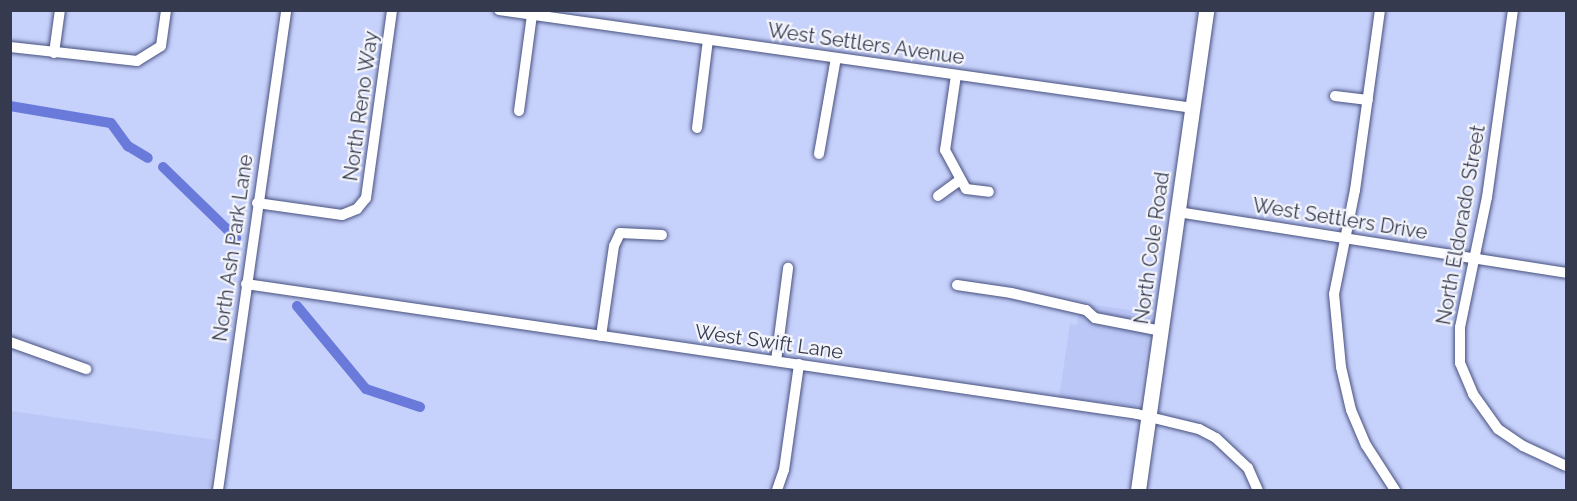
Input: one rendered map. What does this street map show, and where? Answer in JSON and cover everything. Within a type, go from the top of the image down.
[{"type":"main road","name":"North Cole Road","points":[[1138,490],[1206,10]]},
{"type":"street","points":[[54,53],[60,10]]},
{"type":"street","points":[[10,47],[125,63],[146,58],[161,46],[166,10]]},
{"type":"street","name":"North Ash Park Lane","points":[[218,490],[286,10]]},
{"type":"street","name":"North Reno Way","points":[[257,203],[342,215],[357,210],[366,198],[392,10]]},
{"type":"street","name":"West Settlers Avenue","points":[[499,10],[1192,108]]},
{"type":"street","points":[[1380,10],[1368,100],[1334,294],[1341,367],[1351,410],[1366,445],[1395,490]]},
{"type":"street","name":"North Eldorado Street","points":[[1513,10],[1487,197],[1460,327],[1461,363],[1473,394],[1498,429],[1523,446],[1566,466]]},
{"type":"street","points":[[519,111],[531,13]]},
{"type":"street","points":[[697,128],[708,40]]},
{"type":"street","points":[[819,154],[836,58]]},
{"type":"street","points":[[956,75],[945,150],[966,189],[989,192]]},
{"type":"street","points":[[1335,96],[1368,100]]},
{"type":"street","points":[[938,196],[960,180]]},
{"type":"street","name":"West Settlers Drive","points":[[1178,212],[1566,273]]},
{"type":"street","points":[[601,336],[614,246],[620,233],[662,235]]},
{"type":"street","points":[[776,361],[788,268]]},
{"type":"street","name":"West Swift Lane","points":[[246,284],[1149,417],[1216,438],[1248,468],[1258,490]]},
{"type":"street","points":[[957,285],[1011,293],[1086,310],[1095,318],[1162,331]]},
{"type":"street","points":[[10,342],[86,369]]},
{"type":"street","points":[[777,490],[784,470],[799,364]]},
{"type":"shaded area","points":[[1080,303],[1152,313],[1138,406],[1059,398],[1070,324],[1077,325]]},
{"type":"shaded area","points":[[11,411],[216,440],[209,490],[11,490]]},
{"type":"waterway","points":[[10,106],[111,123],[128,146],[148,158]]},
{"type":"waterway","points":[[163,167],[236,238]]},
{"type":"waterway","points":[[297,306],[366,389],[420,407]]}]
